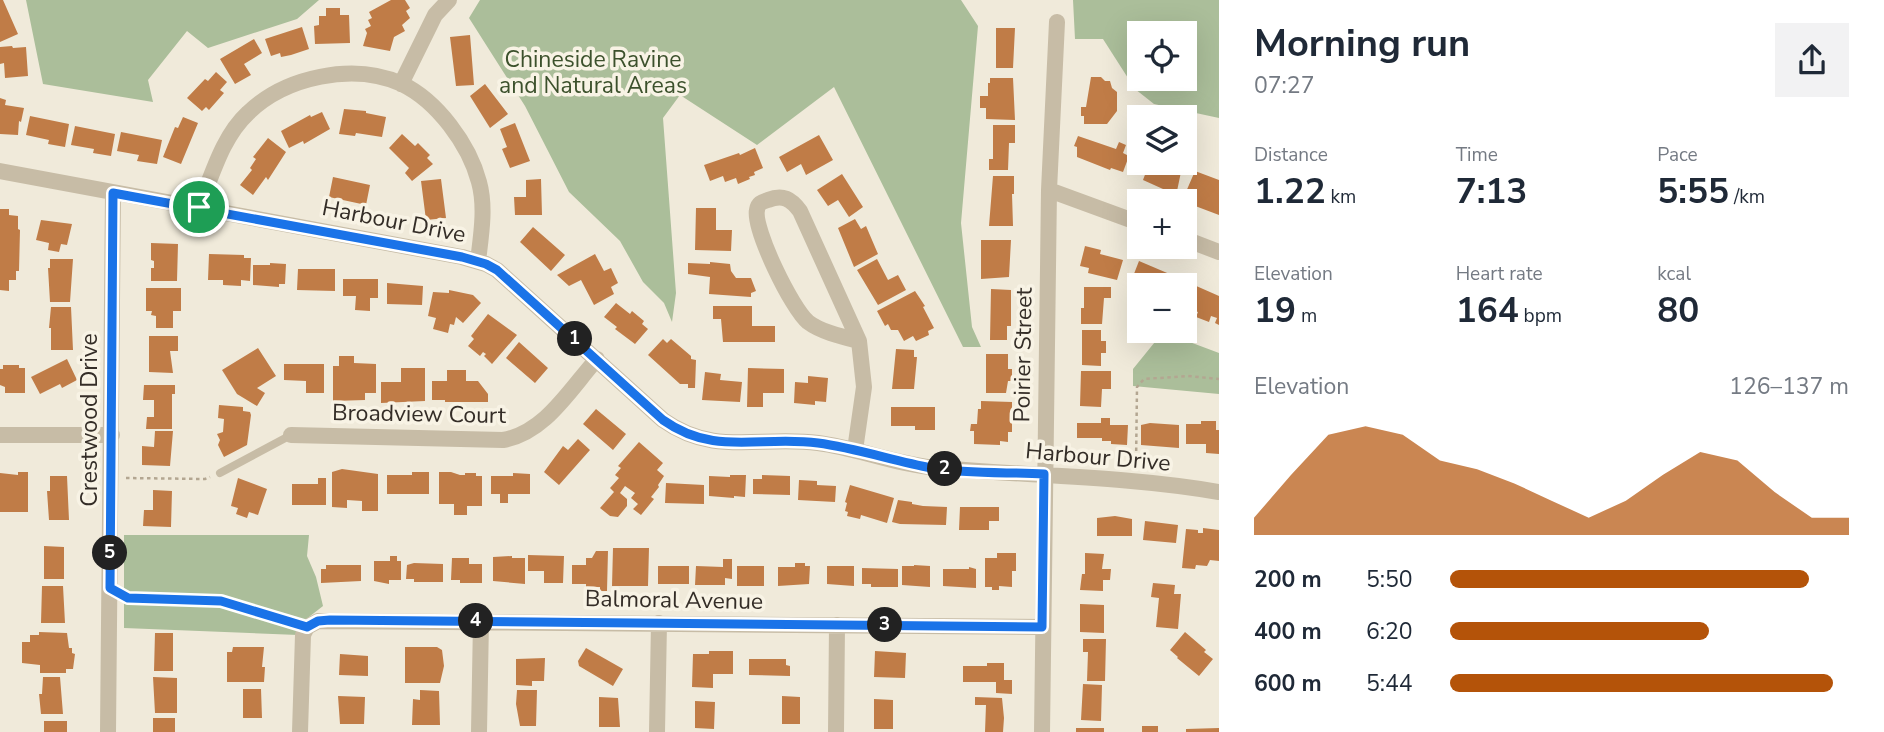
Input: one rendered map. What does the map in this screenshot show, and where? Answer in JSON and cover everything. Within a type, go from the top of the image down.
[{"type":"street","points":[[401,84],[435,15],[449,0]]},
{"type":"street","name":"Poirier Street","points":[[1042,732],[1049,190],[1057,22]]},
{"type":"street","points":[[199,207],[231,135],[246,114],[266,99],[309,80],[334,75],[373,76],[401,84],[414,91],[441,116],[473,164],[482,197],[478,261]]},
{"type":"street","name":"Harbour Drive","points":[[0,171],[478,261],[497,270],[663,420],[688,435],[720,442],[807,441],[934,468],[1135,481],[1219,492]]},
{"type":"street","points":[[1049,190],[1127,219]]},
{"type":"street","name":"Crestwood Drive","points":[[108,732],[113,436],[113,193]]},
{"type":"street","points":[[855,450],[864,387],[859,341],[800,211],[786,198],[779,196],[761,202],[757,206],[756,214],[759,228],[778,275],[796,309],[811,324],[859,341]]},
{"type":"street","points":[[1197,244],[1219,252]]},
{"type":"street","name":"Broadview Court","points":[[290,435],[503,440],[516,438],[540,424],[597,359]]},
{"type":"street","points":[[0,435],[113,436]]},
{"type":"street","name":"Balmoral Avenue","points":[[307,627],[318,621],[330,620],[1042,627]]},
{"type":"street","points":[[479,732],[481,621]]},
{"type":"street","points":[[657,732],[659,623]]},
{"type":"street","points":[[836,732],[838,625]]},
{"type":"street","points":[[300,732],[302,645],[307,627]]},
{"type":"lane","points":[[220,473],[290,435]]},
{"type":"path","points":[[1135,481],[1137,387],[1144,379],[1153,378],[1188,376],[1219,379]]},
{"type":"path","points":[[111,478],[205,479],[220,473]]},
{"type":"path","points":[[110,588],[128,598],[221,601],[307,627]]},
{"type":"green space","points":[[26,0],[319,0],[297,19],[208,48],[187,31],[148,80],[153,102],[43,84]]},
{"type":"green space","name":"Chineside Ravine and Natural Areas","points":[[480,0],[961,0],[978,26],[961,223],[972,327],[981,347],[963,347],[834,87],[757,145],[680,95],[663,118],[676,293],[672,322],[664,303],[643,282],[620,241],[569,192],[525,106],[469,18]]},
{"type":"green space","points":[[1073,0],[1219,0],[1219,118],[1197,113],[1197,105],[1154,104],[1138,91],[1197,91],[1197,21],[1127,21],[1127,76],[1103,39],[1075,39]]},
{"type":"green space","points":[[1154,343],[1192,343],[1219,353],[1219,394],[1133,386],[1133,369]]},
{"type":"green space","points":[[124,535],[309,535],[307,556],[316,577],[323,606],[300,624],[298,635],[124,628]]},
{"type":"building","points":[[0,0],[3,0],[18,34],[0,42]]},
{"type":"building","points":[[391,0],[405,0],[410,8],[406,11],[410,18],[402,25],[405,31],[394,37],[390,51],[363,46],[367,33],[365,29],[371,26],[368,20],[372,18],[369,12]]},
{"type":"building","points":[[326,8],[340,8],[340,15],[349,15],[350,43],[315,44],[314,26],[319,25],[319,16],[326,16]]},
{"type":"building","points":[[302,27],[309,49],[281,57],[280,53],[271,56],[265,39]]},
{"type":"building","points":[[996,28],[1015,28],[1013,68],[996,68]]},
{"type":"building","points":[[470,35],[474,85],[456,86],[450,37]]},
{"type":"building","points":[[254,39],[262,53],[244,64],[251,75],[235,84],[220,59]]},
{"type":"building","points":[[0,47],[26,47],[28,76],[5,78],[4,63],[0,64]]},
{"type":"building","points":[[216,72],[227,82],[220,90],[224,93],[209,110],[206,107],[202,111],[187,98],[205,79],[208,81]]},
{"type":"building","points":[[1091,77],[1110,81],[1117,92],[1117,111],[1107,124],[1084,124],[1084,116],[1081,116],[1081,107],[1086,107]]},
{"type":"building","points":[[990,78],[1013,78],[1015,120],[986,119],[986,108],[980,108],[980,96],[988,96]]},
{"type":"building","points":[[485,84],[508,114],[490,128],[470,96]]},
{"type":"building","points":[[0,98],[6,100],[5,105],[24,108],[18,135],[0,134]]},
{"type":"building","points":[[344,109],[366,111],[386,117],[382,137],[356,133],[355,136],[339,134]]},
{"type":"building","points":[[322,112],[330,129],[304,144],[303,141],[289,148],[281,131],[310,115],[311,117]]},
{"type":"building","points":[[30,116],[69,124],[65,147],[48,144],[49,140],[26,135]]},
{"type":"building","points":[[183,117],[198,123],[181,164],[163,157],[175,127],[178,128]]},
{"type":"building","points":[[515,123],[530,161],[510,168],[502,149],[507,147],[500,129]]},
{"type":"building","points":[[993,125],[1015,125],[1015,143],[1009,143],[1008,170],[989,170],[989,159],[993,159]]},
{"type":"building","points":[[75,126],[115,134],[111,156],[93,153],[94,149],[71,145]]},
{"type":"building","points":[[121,132],[162,140],[157,164],[137,161],[139,155],[117,151]]},
{"type":"building","points":[[402,134],[415,146],[418,143],[430,155],[427,158],[433,164],[412,181],[405,173],[409,168],[389,148]]},
{"type":"building","points":[[819,135],[833,160],[806,175],[801,164],[787,172],[779,157]]},
{"type":"building","points":[[1078,136],[1116,149],[1119,142],[1126,145],[1123,153],[1127,155],[1127,161],[1123,172],[1111,168],[1110,170],[1077,157],[1077,147],[1074,146]]},
{"type":"building","points":[[268,138],[286,152],[268,180],[266,177],[253,195],[240,185],[252,170],[250,168],[256,159],[253,157]]},
{"type":"building","points":[[755,148],[763,168],[754,172],[755,175],[749,177],[750,179],[738,184],[736,178],[725,182],[723,176],[710,181],[704,165]]},
{"type":"building","points":[[1197,172],[1219,180],[1219,215],[1197,207],[1197,189],[1187,189]]},
{"type":"building","points":[[842,174],[863,207],[849,217],[838,200],[828,206],[817,190]]},
{"type":"building","points":[[1145,175],[1180,175],[1177,189],[1163,189],[1143,180]]},
{"type":"building","points":[[993,176],[1014,176],[1013,226],[989,226]]},
{"type":"building","points":[[333,177],[370,185],[366,205],[329,197]]},
{"type":"building","points":[[441,179],[446,218],[426,220],[421,181]]},
{"type":"building","points":[[541,179],[542,215],[515,215],[514,197],[526,197],[526,180]]},
{"type":"building","points":[[696,208],[716,208],[716,230],[732,230],[731,251],[695,250]]},
{"type":"building","points":[[0,209],[9,209],[9,215],[18,216],[20,230],[19,271],[16,271],[16,280],[9,280],[9,291],[0,290]]},
{"type":"building","points":[[855,219],[861,229],[866,226],[878,254],[854,267],[838,228]]},
{"type":"building","points":[[41,220],[72,224],[67,245],[61,244],[59,252],[48,250],[49,243],[36,240]]},
{"type":"building","points":[[533,227],[565,255],[551,271],[520,242]]},
{"type":"building","points":[[981,240],[1011,240],[1009,277],[981,279]]},
{"type":"building","points":[[151,243],[178,244],[177,281],[151,281],[154,261],[151,260]]},
{"type":"building","points":[[1085,246],[1101,250],[1100,254],[1123,260],[1117,280],[1088,273],[1089,268],[1080,266]]},
{"type":"building","points":[[209,254],[244,255],[244,258],[251,258],[250,281],[241,280],[241,286],[223,285],[223,280],[208,280]]},
{"type":"building","points":[[595,254],[604,271],[611,268],[618,283],[611,287],[614,294],[594,305],[581,280],[569,286],[557,275]]},
{"type":"building","points":[[50,259],[73,259],[70,302],[50,302]]},
{"type":"building","points":[[877,259],[888,280],[898,275],[906,290],[878,305],[857,270]]},
{"type":"building","points":[[1139,261],[1167,273],[1134,273]]},
{"type":"building","points":[[688,263],[730,264],[736,278],[751,278],[756,291],[751,293],[751,297],[709,294],[710,277],[688,274]]},
{"type":"building","points":[[286,264],[285,284],[279,284],[279,287],[253,285],[253,265]]},
{"type":"building","points":[[298,269],[335,269],[335,291],[297,290]]},
{"type":"building","points":[[343,279],[378,279],[378,298],[370,298],[370,311],[355,310],[356,296],[343,296]]},
{"type":"building","points":[[387,283],[423,286],[422,305],[387,304]]},
{"type":"building","points":[[1197,286],[1219,296],[1219,325],[1215,323],[1217,318],[1211,316],[1209,322],[1197,317]]},
{"type":"building","points":[[1084,287],[1111,287],[1111,298],[1104,298],[1102,324],[1081,324]]},
{"type":"building","points":[[146,288],[181,288],[181,311],[173,311],[173,328],[156,328],[156,316],[151,315],[152,311],[146,311]]},
{"type":"building","points":[[991,289],[1011,290],[1011,326],[1007,326],[1007,340],[990,340]]},
{"type":"building","points":[[449,290],[473,295],[481,303],[463,323],[456,317],[454,325],[450,324],[448,333],[433,329],[436,318],[428,316],[433,292],[449,293]]},
{"type":"building","points":[[915,291],[934,328],[928,331],[929,335],[916,341],[913,336],[904,341],[898,330],[891,330],[888,324],[885,326],[877,311]]},
{"type":"building","points":[[616,303],[630,314],[632,311],[644,321],[642,324],[648,329],[635,344],[604,317]]},
{"type":"building","points":[[713,306],[752,306],[752,326],[775,326],[775,342],[723,342],[721,319],[713,319]]},
{"type":"building","points":[[51,307],[71,307],[73,350],[51,350]]},
{"type":"building","points":[[488,314],[517,335],[492,364],[484,356],[486,354],[483,352],[480,356],[468,346],[474,339],[471,336]]},
{"type":"building","points":[[1082,330],[1101,330],[1101,341],[1106,341],[1106,353],[1101,353],[1101,366],[1082,365]]},
{"type":"building","points":[[149,336],[178,336],[178,351],[170,351],[173,373],[149,372]]},
{"type":"building","points":[[663,339],[667,343],[671,339],[691,356],[691,359],[696,360],[695,388],[680,384],[648,355]]},
{"type":"building","points":[[519,342],[548,368],[535,383],[506,358]]},
{"type":"building","points":[[258,348],[276,376],[257,388],[265,393],[257,406],[237,394],[222,370]]},
{"type":"building","points":[[896,349],[914,350],[914,357],[917,357],[914,389],[892,389]]},
{"type":"building","points":[[986,354],[1008,354],[1008,369],[1012,369],[1012,381],[1008,381],[1006,393],[986,393]]},
{"type":"building","points":[[339,356],[354,356],[354,363],[376,364],[376,393],[365,393],[365,400],[333,401],[333,366],[339,366]]},
{"type":"building","points":[[67,359],[77,380],[62,388],[60,384],[40,394],[31,377]]},
{"type":"building","points":[[284,364],[324,364],[324,393],[306,393],[306,381],[284,380]]},
{"type":"building","points":[[3,365],[19,365],[19,368],[25,368],[25,393],[5,393],[5,387],[0,385],[0,369],[3,369]]},
{"type":"building","points":[[401,368],[425,368],[425,401],[381,403],[381,382],[401,382]]},
{"type":"building","points":[[748,368],[784,369],[784,393],[763,393],[763,407],[747,407]]},
{"type":"building","points":[[447,370],[466,370],[466,381],[478,381],[488,394],[488,402],[432,400],[432,381],[447,381]]},
{"type":"building","points":[[1081,371],[1111,371],[1111,389],[1102,389],[1101,407],[1080,406]]},
{"type":"building","points":[[705,372],[721,374],[720,380],[742,382],[740,402],[702,400]]},
{"type":"building","points":[[808,376],[828,378],[826,402],[815,401],[815,405],[794,403],[795,382],[808,383]]},
{"type":"building","points":[[144,385],[175,385],[175,394],[172,394],[172,429],[146,429],[147,417],[154,417],[154,400],[143,400]]},
{"type":"building","points":[[981,401],[1012,402],[1012,432],[1008,432],[1008,442],[1000,441],[1000,445],[974,444],[971,424],[977,424]]},
{"type":"building","points":[[219,405],[243,407],[243,411],[250,412],[251,415],[247,445],[224,457],[218,445],[220,440],[217,434],[223,432],[224,419],[218,418]]},
{"type":"building","points":[[891,407],[935,407],[935,430],[915,430],[915,426],[891,426]]},
{"type":"building","points":[[596,409],[626,434],[613,450],[583,424]]},
{"type":"building","points":[[1101,418],[1110,418],[1110,425],[1128,425],[1127,445],[1111,444],[1111,441],[1102,441],[1102,438],[1077,438],[1077,423],[1101,423]]},
{"type":"building","points":[[1201,421],[1216,421],[1216,430],[1219,430],[1219,454],[1206,453],[1206,444],[1186,444],[1186,424],[1201,424]]},
{"type":"building","points":[[1141,425],[1179,425],[1179,448],[1141,445]]},
{"type":"building","points":[[155,431],[173,431],[170,466],[142,465],[142,446],[154,447]]},
{"type":"building","points":[[578,439],[590,450],[559,485],[544,472],[563,446],[568,450]]},
{"type":"building","points":[[639,442],[663,463],[657,470],[664,476],[651,497],[654,499],[641,515],[633,509],[638,504],[631,498],[635,493],[625,486],[620,493],[627,499],[627,506],[618,517],[610,516],[600,508],[614,492],[610,488],[619,478],[615,475],[621,468],[618,466]]},
{"type":"building","points":[[342,469],[378,474],[378,511],[362,511],[362,501],[347,500],[347,508],[332,507],[332,472]]},
{"type":"building","points":[[18,472],[28,472],[28,512],[0,512],[0,473],[18,475]]},
{"type":"building","points":[[412,472],[429,472],[429,494],[387,494],[387,475],[412,475]]},
{"type":"building","points":[[439,472],[460,475],[476,473],[476,476],[482,476],[482,506],[467,506],[467,515],[454,515],[454,504],[439,504]]},
{"type":"building","points":[[513,473],[530,474],[530,494],[508,494],[508,503],[500,503],[500,494],[491,494],[491,476],[513,476]]},
{"type":"building","points":[[746,475],[745,497],[709,496],[709,476]]},
{"type":"building","points":[[762,475],[790,476],[790,495],[753,494],[753,479],[762,479]]},
{"type":"building","points":[[50,476],[67,476],[69,520],[49,520],[47,491],[50,491]]},
{"type":"building","points":[[238,478],[267,489],[258,515],[249,512],[247,518],[236,514],[238,508],[231,506]]},
{"type":"building","points":[[318,478],[326,478],[326,505],[292,505],[292,484],[318,484]]},
{"type":"building","points":[[799,480],[836,486],[835,502],[798,500]]},
{"type":"building","points":[[666,483],[704,485],[704,504],[665,503]]},
{"type":"building","points":[[850,485],[894,498],[887,523],[861,515],[860,519],[847,516],[845,502]]},
{"type":"building","points":[[153,490],[172,491],[171,527],[143,526],[144,510],[153,510]]},
{"type":"building","points":[[898,500],[923,506],[947,507],[946,525],[892,522]]},
{"type":"building","points":[[960,507],[999,507],[999,521],[989,521],[989,530],[959,530]]},
{"type":"building","points":[[1115,516],[1132,519],[1132,536],[1097,536],[1097,518]]},
{"type":"building","points":[[1145,521],[1178,525],[1176,543],[1143,540]]},
{"type":"building","points":[[1203,528],[1219,530],[1219,561],[1210,560],[1207,566],[1196,565],[1195,569],[1182,568],[1186,529],[1203,533]]},
{"type":"building","points":[[44,546],[64,547],[64,579],[44,579]]},
{"type":"building","points":[[613,548],[649,548],[648,586],[612,586]]},
{"type":"building","points":[[596,551],[608,551],[607,591],[600,591],[600,587],[586,587],[586,584],[572,584],[572,565],[586,565],[586,558],[592,558]]},
{"type":"building","points":[[997,553],[1016,553],[1016,571],[1012,571],[1012,587],[999,586],[999,590],[992,590],[992,587],[985,587],[985,558],[997,558]]},
{"type":"building","points":[[1085,553],[1104,554],[1102,569],[1111,569],[1110,580],[1103,580],[1103,591],[1080,590],[1082,574],[1085,574]]},
{"type":"building","points":[[528,555],[564,556],[563,583],[544,583],[544,571],[528,571]]},
{"type":"building","points":[[390,556],[397,556],[397,561],[401,561],[401,580],[389,580],[389,584],[374,581],[374,561],[390,561]]},
{"type":"building","points":[[493,557],[525,558],[525,584],[493,581]]},
{"type":"building","points":[[452,558],[469,558],[469,564],[482,564],[482,583],[460,583],[460,580],[451,580]]},
{"type":"building","points":[[723,559],[732,559],[732,579],[725,578],[725,585],[695,585],[696,566],[723,567]]},
{"type":"building","points":[[795,563],[810,566],[809,584],[778,586],[778,567],[795,567]]},
{"type":"building","points":[[443,564],[443,582],[414,582],[414,579],[406,579],[407,565]]},
{"type":"building","points":[[326,565],[361,565],[361,581],[321,583],[321,569],[326,569]]},
{"type":"building","points":[[658,566],[689,566],[689,584],[658,584]]},
{"type":"building","points":[[737,566],[764,566],[764,586],[737,586]]},
{"type":"building","points":[[827,566],[854,566],[854,586],[827,584]]},
{"type":"building","points":[[902,566],[930,566],[930,587],[902,585]]},
{"type":"building","points":[[862,568],[898,569],[898,587],[871,587],[871,584],[862,584]]},
{"type":"building","points":[[943,569],[976,569],[976,588],[943,586]]},
{"type":"building","points":[[1153,583],[1175,585],[1174,594],[1181,594],[1178,629],[1156,627],[1159,598],[1151,597]]},
{"type":"building","points":[[42,586],[63,586],[65,623],[41,623]]},
{"type":"building","points":[[1080,604],[1104,605],[1104,633],[1080,632]]},
{"type":"building","points":[[39,632],[67,633],[69,648],[72,648],[72,653],[75,654],[73,669],[66,669],[66,673],[40,673],[40,665],[22,663],[22,642],[30,642],[30,635],[39,635]]},
{"type":"building","points":[[1185,632],[1213,659],[1199,676],[1170,650]]},
{"type":"building","points":[[155,633],[173,633],[173,671],[154,671]]},
{"type":"building","points":[[1083,639],[1106,639],[1105,681],[1087,681],[1088,652],[1083,652]]},
{"type":"building","points":[[233,647],[264,647],[264,682],[227,682],[227,652],[232,652]]},
{"type":"building","points":[[405,647],[437,647],[442,650],[444,666],[440,683],[405,683]]},
{"type":"building","points":[[586,648],[623,669],[613,686],[579,666],[578,661]]},
{"type":"building","points":[[709,651],[733,651],[733,674],[713,674],[713,688],[692,687],[693,654],[709,654]]},
{"type":"building","points":[[875,651],[906,653],[905,678],[874,677]]},
{"type":"building","points":[[340,654],[368,656],[368,676],[339,675]]},
{"type":"building","points":[[545,658],[544,681],[532,681],[532,686],[516,685],[516,659]]},
{"type":"building","points":[[749,659],[786,659],[786,665],[790,666],[790,676],[749,675]]},
{"type":"building","points":[[987,663],[1004,663],[1004,680],[1012,680],[1012,694],[996,693],[996,682],[963,682],[963,666],[987,666]]},
{"type":"building","points":[[43,677],[60,677],[63,714],[41,714],[39,694],[42,694]]},
{"type":"building","points":[[153,677],[177,678],[177,713],[155,713]]},
{"type":"building","points":[[1083,684],[1102,685],[1101,721],[1081,720]]},
{"type":"building","points":[[243,689],[261,689],[262,718],[243,718]]},
{"type":"building","points":[[420,690],[439,691],[440,725],[412,725],[413,699],[420,700]]},
{"type":"building","points":[[517,690],[537,690],[536,726],[520,726],[516,704]]},
{"type":"building","points":[[338,696],[365,697],[364,724],[340,724]]},
{"type":"building","points":[[782,696],[800,697],[800,724],[782,724]]},
{"type":"building","points":[[599,697],[618,698],[620,727],[599,727]]},
{"type":"building","points":[[975,697],[1002,698],[1003,732],[985,732],[986,705],[975,705]]},
{"type":"building","points":[[874,699],[893,700],[893,729],[874,729]]},
{"type":"building","points":[[695,701],[715,702],[714,729],[695,728]]},
{"type":"building","points":[[153,718],[175,718],[175,732],[153,732]]},
{"type":"building","points":[[44,721],[67,721],[67,732],[44,732]]},
{"type":"building","points":[[1142,726],[1158,726],[1158,732],[1142,732]]},
{"type":"building","points":[[1076,728],[1104,728],[1104,732],[1076,732]]},
{"type":"building","points":[[1219,728],[1219,732],[1186,732],[1186,729]]},
{"type":"route","points":[[113,193],[199,207],[462,257],[486,264],[497,270],[663,420],[675,429],[701,440],[807,441],[934,468],[1044,474],[1042,627],[330,620],[318,621],[307,627],[221,601],[128,598],[110,588],[113,193]]}]
